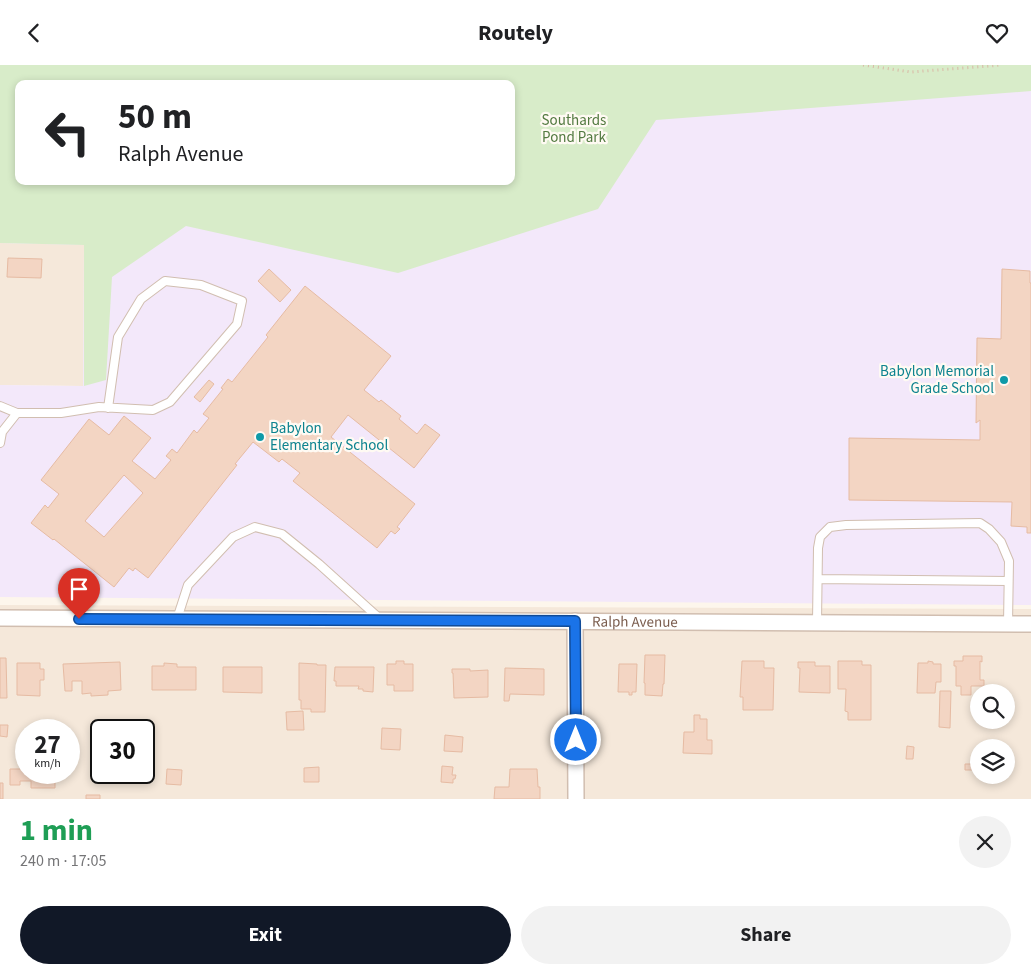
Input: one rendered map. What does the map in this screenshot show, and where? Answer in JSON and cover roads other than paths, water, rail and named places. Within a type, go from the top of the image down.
[{"type":"street","name":"Ralph Avenue","points":[[0,618],[1031,624]]},
{"type":"street","points":[[575,621],[576,799]]},
{"type":"lane","points":[[0,405],[18,413],[61,413],[99,407],[108,408],[154,410],[170,402],[237,324],[242,301],[201,285],[165,281],[141,299],[118,337],[108,408]]},
{"type":"lane","points":[[0,443],[2,432],[18,413]]},
{"type":"lane","points":[[817,623],[818,548],[820,537],[830,527],[980,523],[989,529],[1001,542],[1009,561],[1008,624]]},
{"type":"lane","points":[[177,619],[188,585],[233,537],[255,527],[282,534],[382,620]]},
{"type":"lane","points":[[818,579],[1008,581]]},
{"type":"place","name":"Babylon Memorial Grade School","points":[[1004,380]]},
{"type":"place","name":"Babylon Elementary School","points":[[260,437]]},
{"type":"park label","name":"Southards Pond Park","points":[[574,128]]}]
